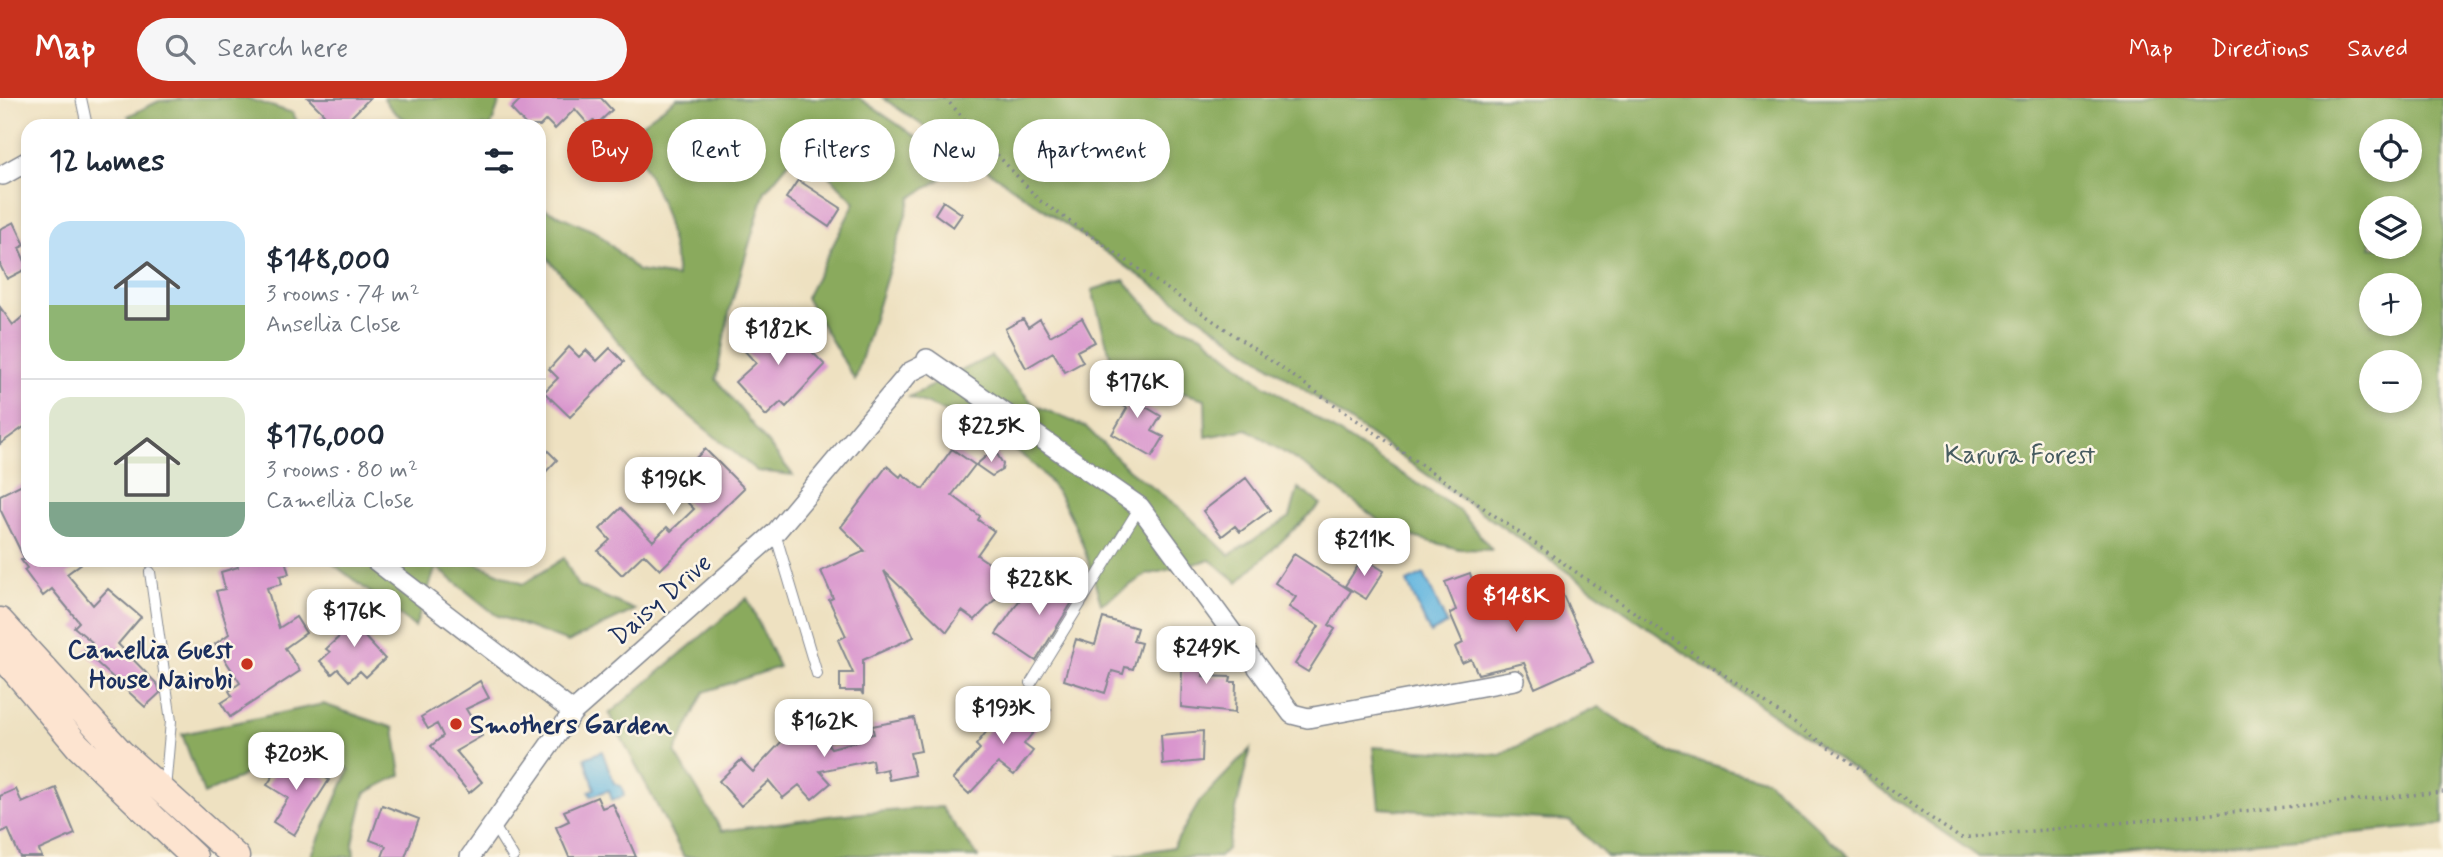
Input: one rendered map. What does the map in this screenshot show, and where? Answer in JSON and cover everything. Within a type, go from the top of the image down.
[{"type":"street","points":[[3,175],[21,165]]},
{"type":"street","name":"Daisy Drive","points":[[470,857],[573,712],[775,533],[910,372],[928,363],[927,359],[1140,507]]},
{"type":"street","points":[[1140,507],[1292,713],[1308,718],[1515,680]]},
{"type":"street","points":[[384,567],[573,712]]},
{"type":"street","points":[[0,621],[47,676],[164,794],[236,857]]},
{"type":"street","points":[[0,653],[78,746],[194,857]]},
{"type":"lane","points":[[81,98],[86,119]]},
{"type":"lane","points":[[1031,682],[1140,507]]},
{"type":"lane","points":[[775,533],[817,674]]},
{"type":"lane","points":[[150,572],[171,721],[164,794]]},
{"type":"lane","points":[[494,825],[513,857]]},
{"type":"path","points":[[945,98],[1039,200],[1960,838],[2443,792]]},
{"type":"green space","points":[[246,98],[293,113],[296,119],[131,119],[128,116],[159,101]]},
{"type":"green space","points":[[384,98],[501,98],[494,119],[406,119],[393,110]]},
{"type":"green space","points":[[677,98],[859,98],[890,119],[780,119],[780,173],[765,191],[730,309],[716,379],[793,475],[757,471],[664,395],[546,256],[546,209],[598,233],[638,271],[677,277],[671,237],[654,186],[653,119],[648,119]]},
{"type":"green space","name":"Karura Forest","points":[[883,98],[2443,98],[2443,825],[2083,857],[1979,857],[999,178],[999,119],[913,119]]},
{"type":"green space","points":[[895,123],[909,132],[909,182],[936,182],[911,198],[855,380],[806,298],[855,202],[835,182],[895,182]]},
{"type":"green space","points":[[1124,280],[1158,319],[1202,335],[1260,382],[1460,511],[1492,550],[1459,549],[1394,532],[1316,473],[1247,429],[1206,437],[1205,399],[1158,386],[1111,359],[1092,290]]},
{"type":"green space","points":[[991,356],[1034,405],[1086,427],[1129,470],[1180,508],[1229,555],[1290,517],[1298,488],[1321,504],[1238,582],[1210,560],[1146,575],[1101,604],[1077,530],[1069,512],[1048,480],[1035,466],[991,434],[959,417],[909,397]]},
{"type":"green space","points":[[564,558],[577,585],[635,610],[568,642],[496,615],[436,567],[485,567],[523,584]]},
{"type":"green space","points":[[337,567],[436,567],[415,627]]},
{"type":"green space","points":[[747,598],[779,667],[704,692],[675,752],[722,831],[836,815],[941,807],[978,857],[763,854],[754,857],[684,857],[609,714]]},
{"type":"green space","points":[[323,704],[394,728],[401,775],[365,793],[353,843],[354,857],[311,857],[349,770],[316,737],[275,746],[241,777],[204,794],[182,734]]},
{"type":"green space","points":[[1598,707],[1670,753],[1767,780],[1849,857],[1607,857],[1570,821],[1379,808],[1373,747],[1500,755]]},
{"type":"green space","points":[[1250,749],[1227,849],[1219,857],[1116,857],[1173,847],[1200,801]]},
{"type":"water","points":[[1424,574],[1447,624],[1430,633],[1407,582]]},
{"type":"water","points":[[602,751],[614,783],[622,787],[624,796],[612,800],[609,790],[591,796],[589,791],[595,789],[585,758]]},
{"type":"building","points":[[308,98],[370,98],[351,117],[353,119],[319,119],[324,114]]},
{"type":"building","points":[[522,98],[601,98],[612,110],[602,119],[584,119],[575,109],[555,129],[546,119],[520,119],[511,109]]},
{"type":"building","points":[[797,182],[801,182],[841,208],[829,227],[786,198]]},
{"type":"building","points":[[943,201],[962,214],[953,227],[935,214]]},
{"type":"building","points":[[14,222],[21,237],[21,272],[7,279],[0,265],[0,229]]},
{"type":"building","points":[[0,307],[13,325],[21,318],[21,429],[0,444]]},
{"type":"building","points":[[776,315],[825,365],[786,407],[781,402],[766,416],[735,382],[756,363],[742,348]]},
{"type":"building","points":[[1082,318],[1095,342],[1077,351],[1083,362],[1065,372],[1053,352],[1026,368],[1005,329],[1023,319],[1028,327],[1040,319],[1050,336]]},
{"type":"building","points":[[569,347],[579,357],[586,350],[597,361],[610,348],[624,362],[570,417],[546,394],[546,390],[558,378],[549,369]]},
{"type":"building","points":[[1125,378],[1143,389],[1136,401],[1161,416],[1152,431],[1164,437],[1152,457],[1112,434],[1127,408],[1112,399]]},
{"type":"building","points":[[546,449],[557,460],[546,472]]},
{"type":"building","points":[[705,449],[744,488],[660,570],[644,554],[622,575],[598,551],[610,540],[600,529],[621,508],[653,541],[667,527],[671,531],[694,509],[674,489],[681,482],[677,477]]},
{"type":"building","points":[[952,449],[975,465],[952,495],[980,516],[978,520],[994,531],[977,555],[1014,580],[975,620],[962,611],[947,632],[884,571],[914,637],[863,660],[863,695],[861,691],[840,691],[840,673],[853,673],[838,640],[846,636],[829,600],[833,598],[821,571],[865,551],[841,527],[887,466],[900,477],[902,474],[923,489]]},
{"type":"building","points":[[991,452],[997,454],[1003,464],[1002,470],[992,476],[976,465]]},
{"type":"building","points":[[1246,478],[1270,510],[1240,532],[1235,526],[1222,536],[1203,511]]},
{"type":"building","points":[[21,484],[21,552],[0,509],[0,495]]},
{"type":"building","points":[[1294,554],[1351,591],[1329,625],[1335,629],[1308,672],[1295,664],[1319,626],[1289,607],[1296,597],[1275,583]]},
{"type":"building","points":[[1363,558],[1384,571],[1366,599],[1345,586]]},
{"type":"building","points":[[76,567],[67,574],[93,605],[108,589],[141,617],[118,644],[158,685],[160,693],[145,707],[84,651],[92,642],[74,627],[79,622],[52,589],[43,596],[24,570]]},
{"type":"building","points":[[238,567],[287,567],[289,574],[280,576],[282,584],[267,588],[279,628],[296,617],[306,633],[285,648],[300,671],[230,717],[221,703],[232,696],[229,691],[240,683],[215,644],[229,634],[216,591],[225,589],[221,572]]},
{"type":"building","points":[[1061,572],[1082,586],[1036,661],[996,634],[1028,588],[1042,598]]},
{"type":"building","points":[[1470,573],[1472,580],[1479,578],[1486,597],[1499,591],[1511,618],[1563,595],[1593,662],[1535,688],[1524,663],[1478,674],[1471,659],[1462,663],[1455,647],[1463,643],[1450,613],[1456,610],[1445,582]]},
{"type":"building","points":[[362,606],[377,622],[363,635],[385,659],[366,677],[360,671],[349,681],[338,669],[332,674],[320,661],[330,652],[326,649],[352,625],[347,619]]},
{"type":"building","points":[[1103,618],[1137,628],[1133,641],[1141,643],[1133,669],[1125,667],[1123,674],[1112,671],[1105,693],[1064,680],[1076,639],[1095,645]]},
{"type":"building","points":[[1196,642],[1212,647],[1203,676],[1231,677],[1230,682],[1236,682],[1235,713],[1181,707],[1182,670],[1188,670]]},
{"type":"building","points":[[480,681],[489,698],[466,709],[482,736],[456,751],[482,782],[469,793],[431,746],[443,736],[437,724],[428,729],[421,717]]},
{"type":"building","points":[[1036,697],[1051,710],[1024,744],[1033,751],[1014,775],[998,763],[969,794],[953,779],[980,749],[976,745],[995,721],[1002,726],[1012,714],[1018,719]]},
{"type":"building","points":[[803,712],[831,748],[859,741],[858,737],[874,734],[872,726],[914,718],[921,751],[910,753],[915,775],[889,780],[887,769],[874,772],[872,760],[820,771],[831,783],[812,799],[799,785],[783,798],[769,781],[741,806],[719,781],[741,760],[753,772],[784,739],[778,731]]},
{"type":"building","points":[[1203,731],[1202,761],[1163,765],[1161,735]]},
{"type":"building","points":[[288,754],[329,780],[294,835],[273,822],[288,798],[267,785]]},
{"type":"building","points":[[56,788],[75,834],[39,850],[42,857],[20,857],[8,829],[0,833],[0,796],[16,789],[22,803]]},
{"type":"building","points":[[597,797],[602,808],[613,804],[636,857],[569,857],[556,827],[569,821],[564,811]]},
{"type":"building","points":[[382,805],[419,819],[405,857],[382,857],[386,846],[370,840]]},
{"type":"place","name":"Camellia Guest House Nairobi","points":[[247,664]]},
{"type":"place","name":"Smothers Garden","points":[[456,724]]}]
